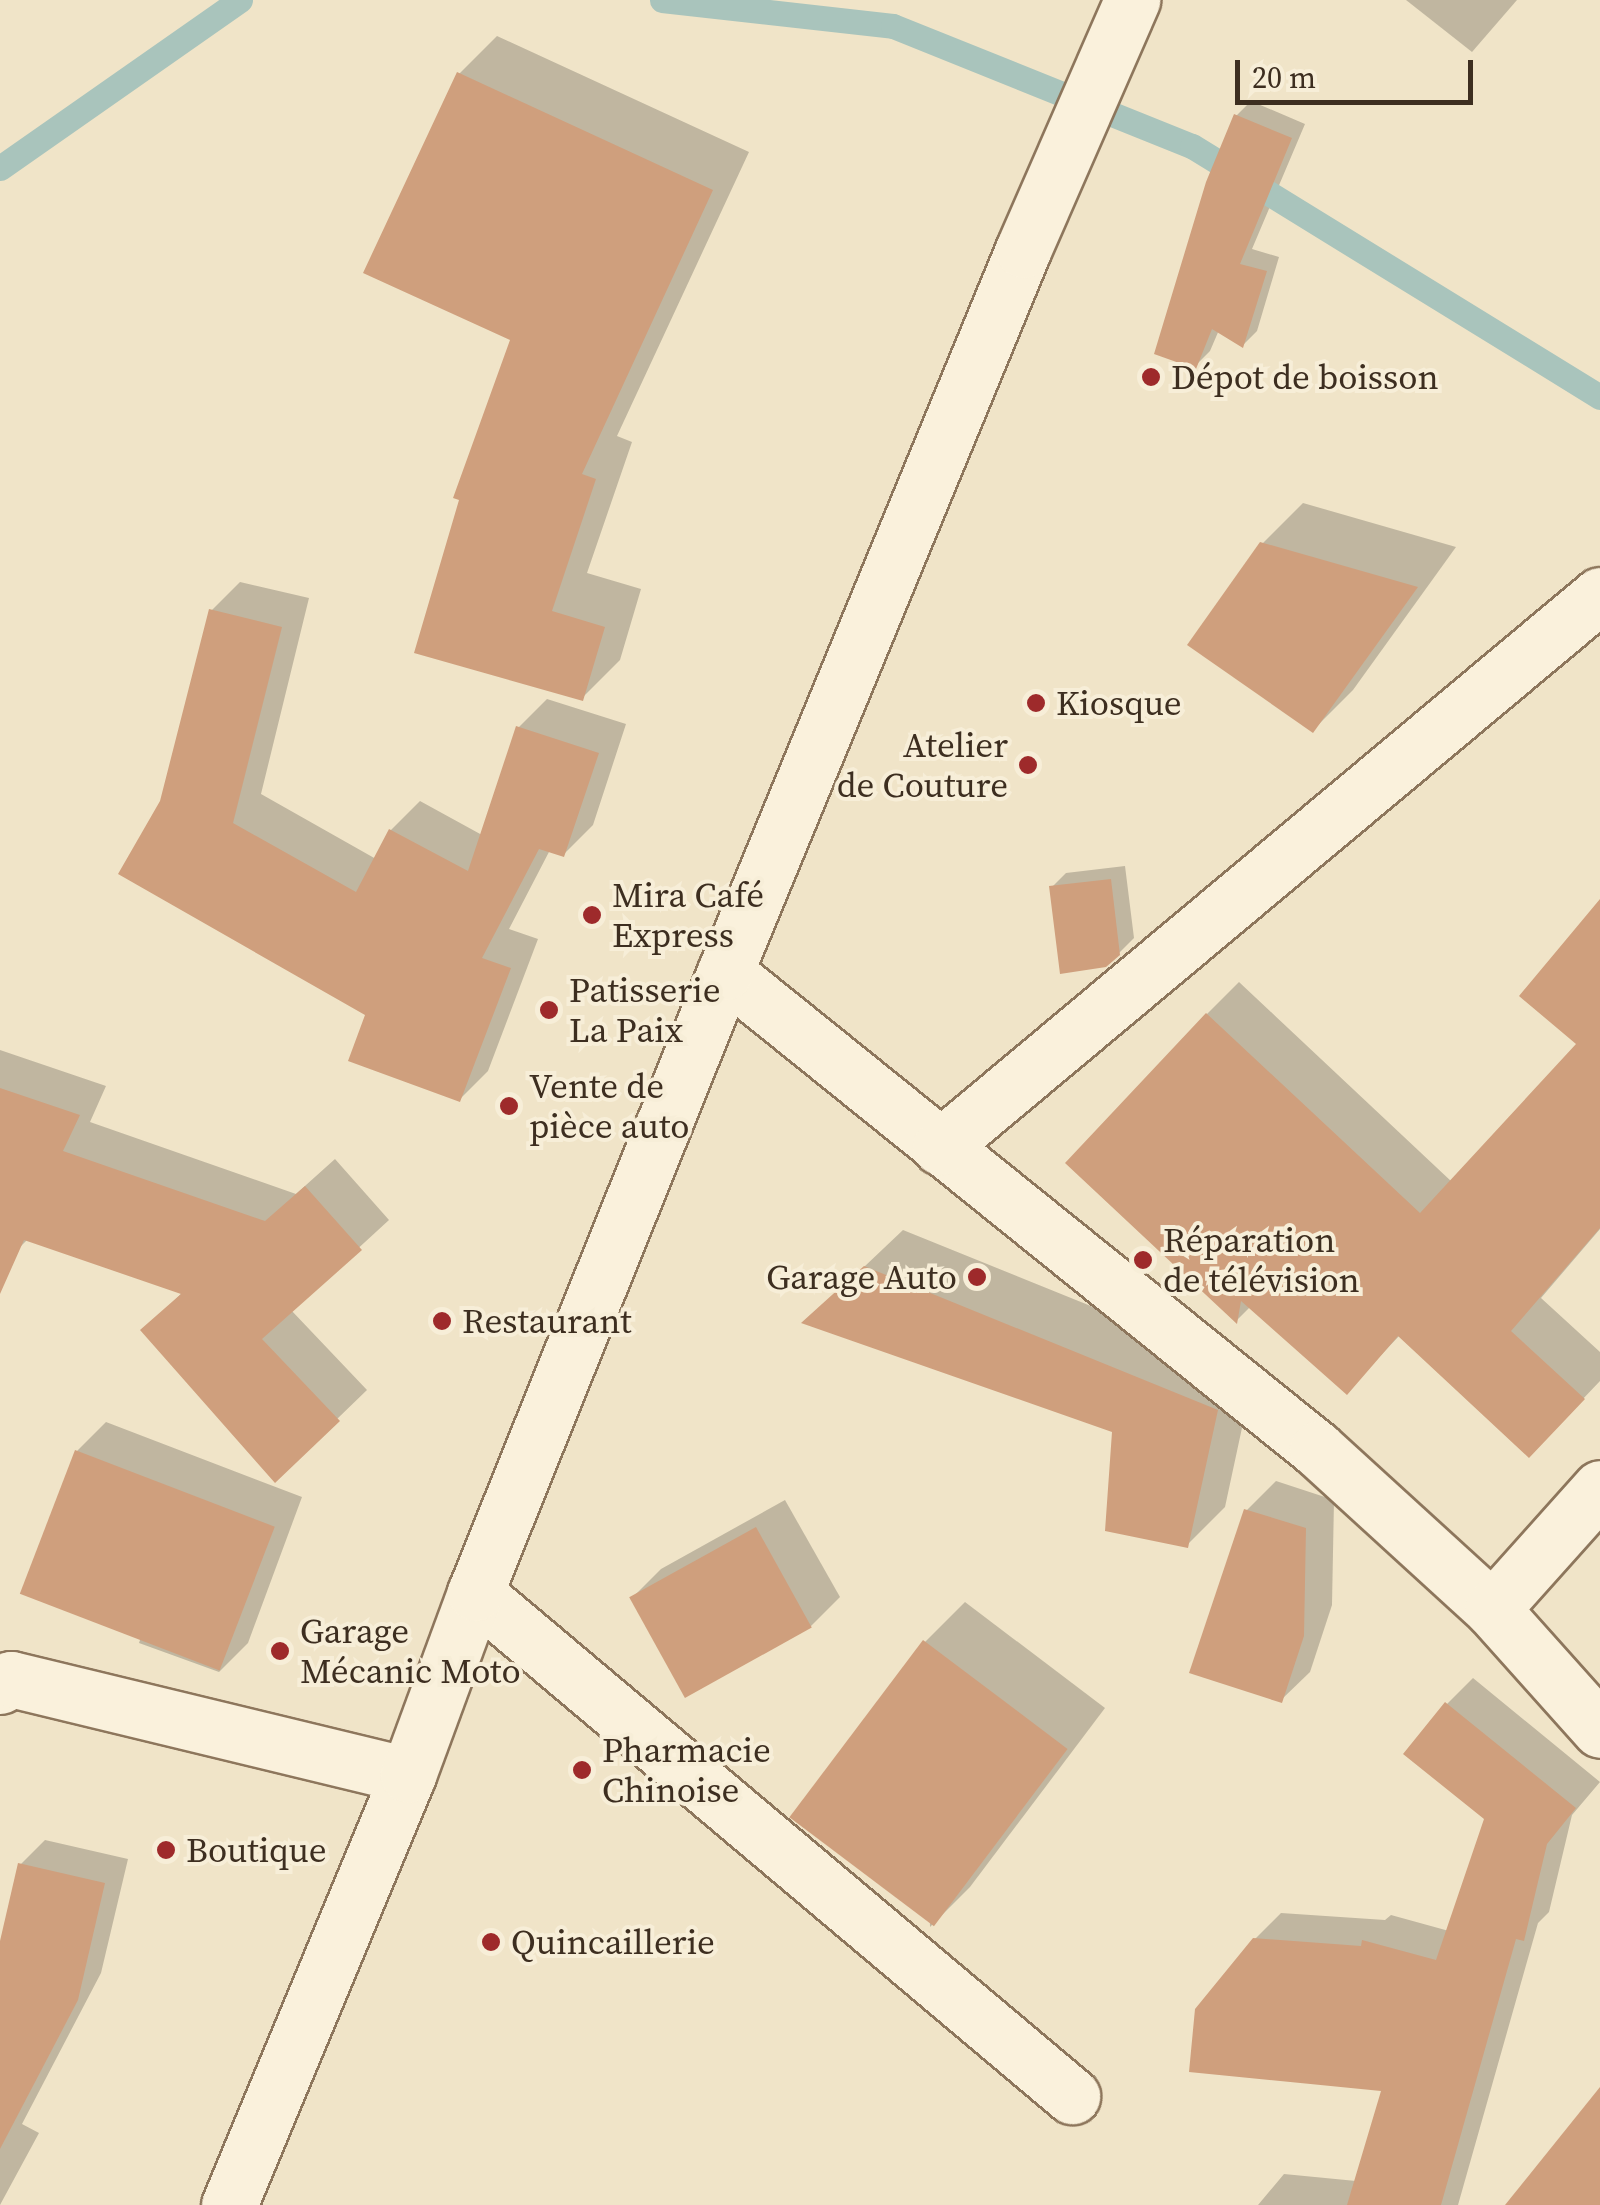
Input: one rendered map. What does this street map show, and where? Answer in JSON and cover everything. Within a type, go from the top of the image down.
[{"type":"street","points":[[229,2205],[408,1775],[475,1593],[726,972],[1023,250],[1132,0]]},
{"type":"street","points":[[940,1146],[1600,596]]},
{"type":"street","points":[[726,972],[1317,1449],[1492,1609],[1600,1730]]},
{"type":"street","points":[[1492,1609],[1600,1488]]},
{"type":"street","points":[[475,1593],[1072,2096]]},
{"type":"street","points":[[4,1674],[408,1775]]},
{"type":"building","points":[[457,72],[713,190],[582,474],[596,479],[552,611],[605,627],[583,701],[414,653],[459,500],[453,498],[510,340],[363,273]]},
{"type":"building","points":[[1234,114],[1292,138],[1240,264],[1267,271],[1243,348],[1212,329],[1196,369],[1154,354],[1206,182]]},
{"type":"building","points":[[1260,542],[1418,587],[1313,733],[1187,645]]},
{"type":"building","points":[[209,609],[282,627],[233,823],[356,892],[389,829],[468,871],[516,726],[599,753],[564,857],[539,849],[482,958],[511,968],[460,1102],[348,1061],[365,1015],[118,874],[160,801]]},
{"type":"building","points":[[1111,879],[1120,955],[1106,967],[1060,974],[1049,886]]},
{"type":"building","points":[[1600,899],[1600,1228],[1511,1331],[1585,1399],[1529,1458],[1398,1336],[1347,1395],[1241,1301],[1237,1324],[1065,1163],[1206,1013],[1420,1213],[1576,1044],[1519,996]]},
{"type":"building","points":[[0,1088],[80,1115],[63,1151],[265,1221],[305,1186],[362,1250],[262,1339],[340,1421],[275,1483],[140,1330],[181,1294],[24,1240],[0,1294]]},
{"type":"building","points":[[864,1266],[1218,1410],[1188,1548],[1105,1531],[1112,1432],[801,1323]]},
{"type":"building","points":[[75,1450],[275,1527],[220,1670],[20,1594]]},
{"type":"building","points":[[1244,1509],[1306,1528],[1304,1636],[1282,1703],[1189,1673]]},
{"type":"building","points":[[756,1527],[812,1628],[685,1698],[629,1597]]},
{"type":"building","points":[[923,1640],[1068,1749],[934,1926],[789,1817]]},
{"type":"building","points":[[1445,1702],[1576,1808],[1547,1844],[1524,1941],[1516,1939],[1441,2205],[1347,2205],[1381,2091],[1189,2072],[1195,2009],[1253,1938],[1361,1946],[1362,1940],[1436,1960],[1484,1819],[1403,1754]]},
{"type":"building","points":[[18,1863],[105,1883],[78,2000],[0,2149],[0,1941]]},
{"type":"building","points":[[1600,2087],[1600,2205],[1505,2205]]},
{"type":"waterway","points":[[0,168],[240,0]]},
{"type":"waterway","points":[[662,0],[893,26],[1192,146],[1600,397]]},
{"type":"place","name":"Dépot de boisson","points":[[1151,377]]},
{"type":"place","name":"Kiosque","points":[[1036,703]]},
{"type":"place","name":"Atelier de Couture","points":[[1028,765]]},
{"type":"place","name":"Mira Café Express","points":[[592,915]]},
{"type":"place","name":"Patisserie La Paix","points":[[549,1010]]},
{"type":"place","name":"Vente de pièce auto","points":[[509,1106]]},
{"type":"place","name":"Réparation de télévision","points":[[1143,1260]]},
{"type":"place","name":"Garage Auto","points":[[977,1277]]},
{"type":"place","name":"Restaurant","points":[[442,1321]]},
{"type":"place","name":"Garage Mécanic Moto","points":[[280,1651]]},
{"type":"place","name":"Pharmacie Chinoise","points":[[582,1770]]},
{"type":"place","name":"Boutique","points":[[166,1850]]},
{"type":"place","name":"Quincaillerie","points":[[491,1942]]}]
